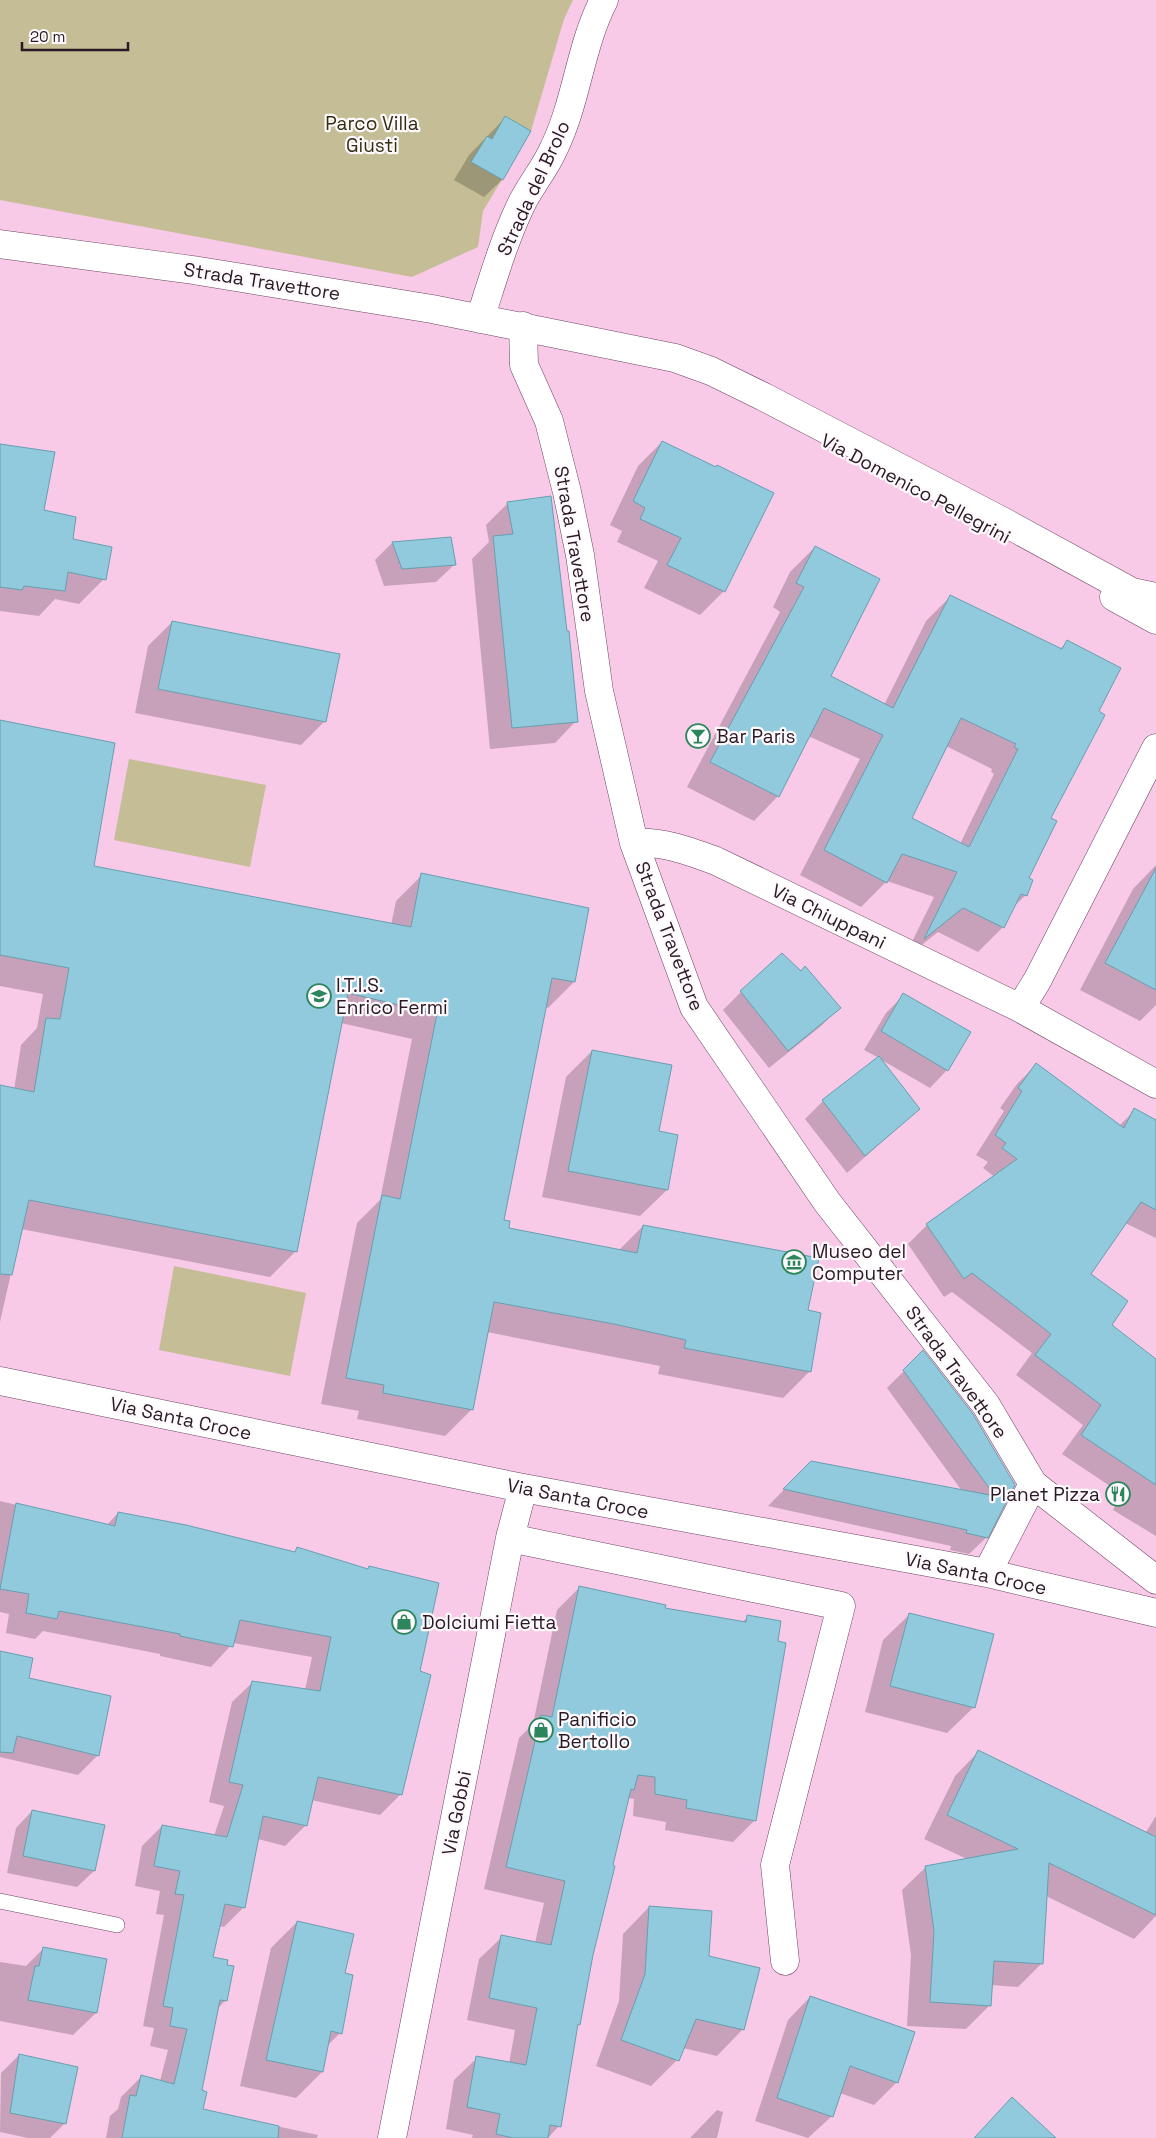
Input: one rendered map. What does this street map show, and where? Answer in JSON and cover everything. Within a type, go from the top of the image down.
[{"type":"street","name":"Strada del Brolo","points":[[480,319],[520,206],[554,148],[574,94],[594,21],[604,0]]},
{"type":"street","name":"Strada Travettore","points":[[0,244],[193,270],[432,309],[675,358]]},
{"type":"street","name":"Strada Travettore","points":[[523,326],[524,365],[549,421],[567,492],[580,555],[599,691],[634,843],[694,1007],[827,1202],[986,1405],[1033,1484],[1152,1574],[1156,1580]]},
{"type":"street","points":[[675,358],[711,371],[764,397],[1002,521],[1132,592],[1156,597]]},
{"type":"street","name":"Via Domenico Pellegrini","points":[[675,358],[918,487],[1156,620]]},
{"type":"street","points":[[1020,1008],[1037,981],[1156,748]]},
{"type":"street","name":"Via Chiuppani","points":[[634,843],[648,842],[672,846],[716,861],[1020,1008],[1156,1084]]},
{"type":"street","name":"Via Santa Croce","points":[[0,1381],[522,1488],[987,1573],[1156,1613]]},
{"type":"street","points":[[987,1573],[1033,1484]]},
{"type":"street","name":"Via Gobbi","points":[[392,2138],[510,1538],[522,1488]]},
{"type":"street","points":[[510,1538],[841,1606],[775,1864],[785,1961]]},
{"type":"lane","points":[[0,1901],[116,1925]]},
{"type":"green space","name":"Parco Villa Giusti","points":[[0,0],[573,0],[564,19],[531,131],[483,211],[478,247],[412,277],[0,200]]},
{"type":"green space","points":[[129,759],[266,785],[250,867],[114,840]]},
{"type":"green space","points":[[174,1266],[306,1293],[290,1376],[159,1350]]},
{"type":"building","points":[[505,116],[531,131],[503,180],[471,162],[487,136],[492,139]]},
{"type":"building","points":[[662,441],[774,493],[725,592],[667,565],[681,538],[640,519],[645,508],[633,501]]},
{"type":"building","points":[[0,444],[55,452],[44,510],[76,517],[73,539],[112,547],[106,580],[68,572],[65,591],[24,586],[22,590],[0,587]]},
{"type":"building","points":[[551,496],[567,631],[569,631],[578,722],[512,728],[493,536],[513,534],[507,502]]},
{"type":"building","points":[[451,537],[456,565],[402,569],[392,542]]},
{"type":"building","points":[[815,546],[880,579],[831,676],[893,708],[950,595],[1062,649],[1067,640],[1121,668],[1099,711],[1105,715],[1051,818],[1057,821],[1029,878],[1033,880],[1027,896],[1021,894],[1004,928],[963,908],[924,939],[957,872],[902,854],[887,883],[824,850],[883,735],[824,708],[779,797],[710,762],[804,587],[796,583]],"holes":[[[961,718],[1016,744],[1014,747],[1018,749],[969,847],[912,818]]]},
{"type":"building","points":[[172,621],[340,654],[326,722],[158,689]]},
{"type":"building","points":[[0,720],[115,743],[94,866],[411,927],[421,873],[589,908],[575,982],[552,978],[504,1220],[510,1221],[509,1228],[637,1253],[643,1225],[819,1258],[808,1310],[821,1313],[811,1372],[684,1348],[686,1340],[614,1324],[494,1302],[473,1410],[383,1393],[384,1385],[346,1378],[382,1195],[400,1199],[437,1014],[348,993],[297,1252],[29,1200],[12,1275],[0,1274],[0,1085],[34,1092],[46,1018],[60,1019],[69,968],[0,955]]},
{"type":"building","points":[[1156,868],[1156,990],[1105,963]]},
{"type":"building","points":[[782,953],[801,971],[805,966],[841,1008],[788,1051],[740,991]]},
{"type":"building","points":[[903,993],[971,1032],[948,1071],[881,1031]]},
{"type":"building","points":[[592,1050],[672,1065],[659,1131],[678,1135],[668,1190],[568,1171]]},
{"type":"building","points":[[879,1056],[920,1109],[865,1156],[822,1100]]},
{"type":"building","points":[[1036,1063],[1124,1128],[1134,1108],[1156,1120],[1156,1210],[1141,1202],[1091,1274],[1128,1301],[1112,1325],[1156,1359],[1156,1485],[1081,1435],[1101,1405],[1035,1355],[1051,1334],[972,1273],[964,1279],[926,1224],[1017,1159],[1002,1148],[1006,1143],[995,1135],[1022,1091],[1018,1088]]},
{"type":"building","points":[[923,1350],[973,1414],[1015,1485],[988,1538],[966,1533],[967,1530],[783,1489],[811,1461],[995,1496],[903,1370]]},
{"type":"building","points":[[16,1503],[115,1526],[118,1512],[186,1525],[295,1552],[297,1547],[368,1569],[369,1566],[439,1583],[420,1671],[431,1675],[402,1795],[318,1777],[307,1826],[263,1816],[245,1908],[225,1904],[213,1957],[228,1960],[227,1965],[234,1966],[227,2001],[220,2000],[202,2090],[207,2092],[203,2109],[279,2126],[278,2138],[122,2138],[130,2095],[136,2096],[141,2075],[174,2084],[187,2029],[170,2026],[173,2008],[163,2006],[184,1895],[175,1894],[180,1871],[154,1866],[162,1825],[227,1837],[243,1785],[229,1782],[252,1681],[320,1691],[331,1637],[240,1620],[233,1647],[180,1636],[180,1634],[59,1611],[57,1619],[26,1613],[29,1594],[0,1589]]},
{"type":"building","points":[[579,1586],[666,1605],[665,1608],[746,1622],[747,1615],[781,1621],[778,1641],[786,1643],[756,1821],[686,1808],[687,1800],[655,1794],[655,1777],[638,1775],[634,1790],[631,1789],[613,1865],[615,1866],[593,1955],[580,2025],[578,2024],[561,2127],[550,2125],[548,2138],[513,2138],[496,2134],[500,2114],[467,2107],[476,2056],[526,2065],[537,2008],[489,1998],[501,1935],[551,1945],[565,1881],[506,1867],[541,1715],[552,1717]]},
{"type":"building","points":[[909,1613],[994,1634],[975,1708],[890,1686]]},
{"type":"building","points":[[0,1651],[33,1658],[29,1678],[111,1696],[99,1756],[17,1736],[13,1753],[0,1752]]},
{"type":"building","points":[[978,1750],[1156,1837],[1156,1915],[1049,1863],[1043,1964],[994,1961],[991,2006],[930,2002],[934,1931],[925,1866],[1018,1849],[947,1815]]},
{"type":"building","points":[[32,1810],[105,1825],[95,1871],[23,1856]]},
{"type":"building","points":[[649,1906],[712,1911],[709,1956],[760,1968],[744,2030],[696,2019],[679,2061],[621,2040],[645,1974]]},
{"type":"building","points":[[297,1921],[354,1934],[345,1973],[353,1975],[342,2034],[331,2031],[323,2072],[266,2060]]},
{"type":"building","points":[[43,1947],[107,1959],[97,2013],[28,2000],[35,1966],[39,1966]]},
{"type":"building","points":[[810,1996],[915,2032],[898,2083],[850,2066],[833,2117],[777,2098]]},
{"type":"building","points":[[19,2054],[78,2067],[66,2124],[10,2113]]},
{"type":"building","points":[[1012,2097],[1056,2138],[974,2138]]},
{"type":"place","name":"Bar Paris","points":[[698,736]]},
{"type":"place","name":"I.T.I.S. Enrico Fermi","points":[[319,996]]},
{"type":"place","name":"Museo del Computer","points":[[794,1262]]},
{"type":"place","name":"Planet Pizza","points":[[1118,1494]]},
{"type":"place","name":"Dolciumi Fietta","points":[[404,1622]]},
{"type":"place","name":"Panificio Bertollo","points":[[541,1730]]}]
